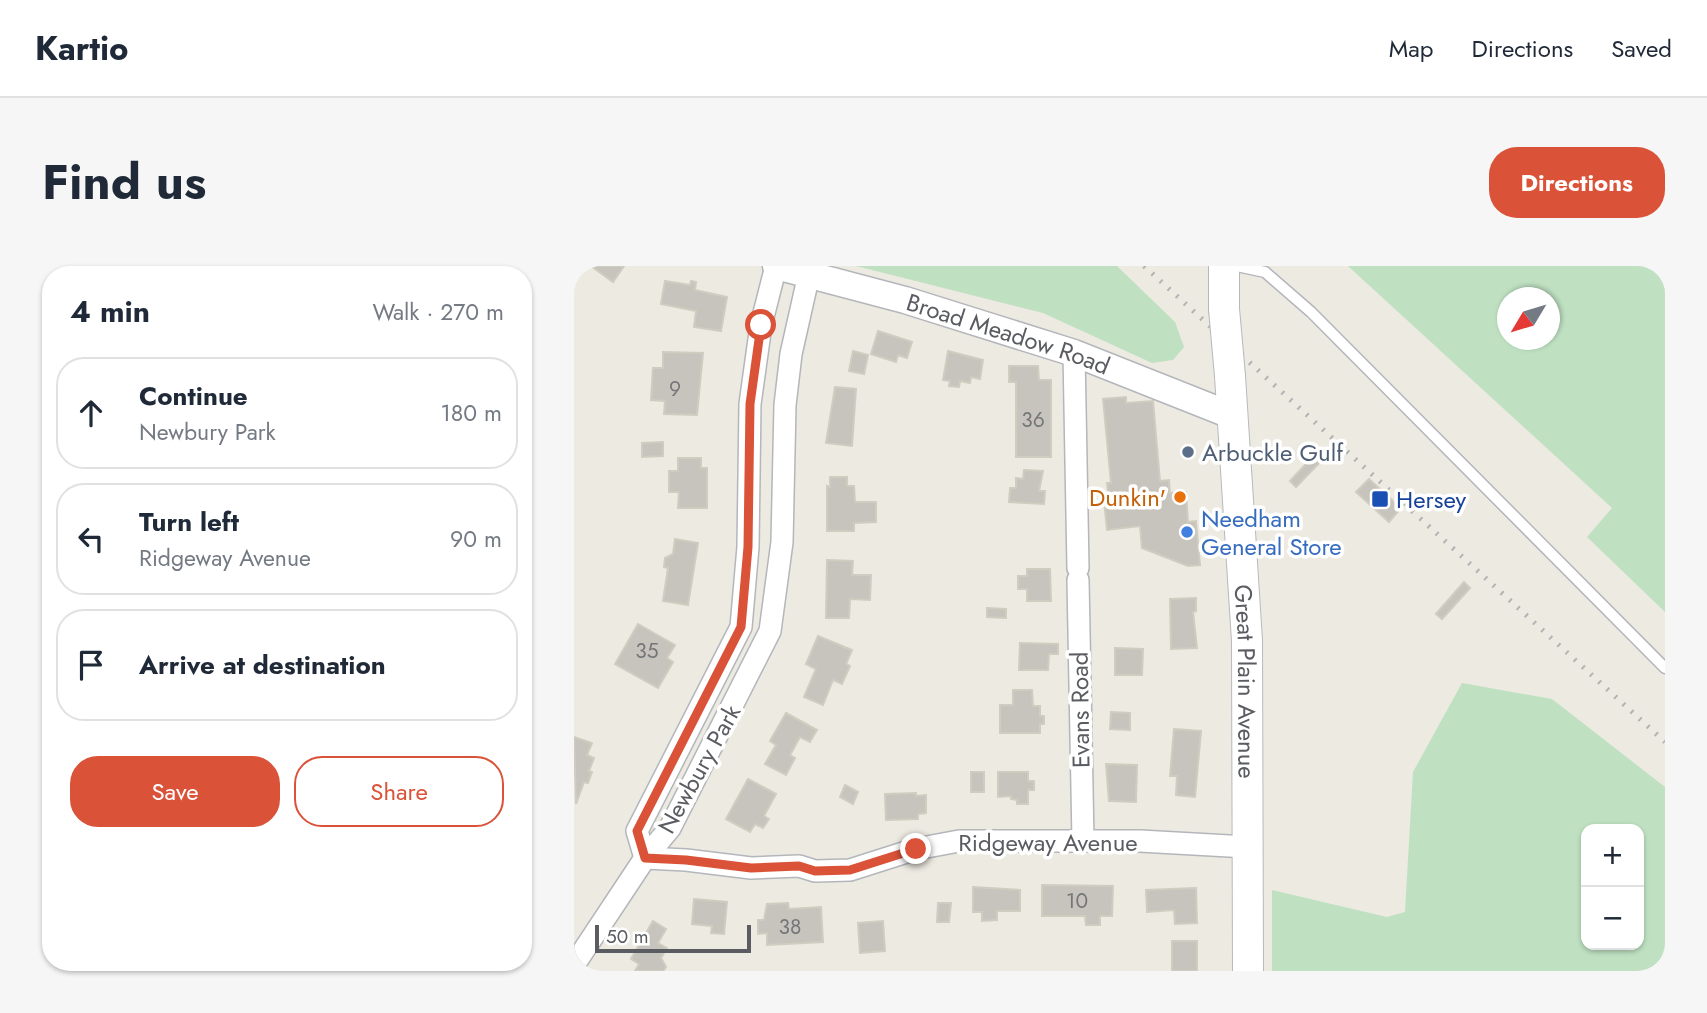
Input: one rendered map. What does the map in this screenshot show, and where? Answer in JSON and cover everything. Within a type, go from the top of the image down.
[{"type":"main road","name":"Great Plain Avenue","points":[[1224,266],[1224,309],[1247,641],[1248,971]]},
{"type":"street","name":"Broad Meadow Road","points":[[776,266],[905,300],[1074,353],[1233,416]]},
{"type":"street","name":"Newbury Park","points":[[645,858],[637,831],[741,627],[748,547],[750,404],[761,325],[776,266]]},
{"type":"street","name":"Newbury Park","points":[[645,858],[670,828],[770,631],[782,542],[785,405],[792,354],[809,274]]},
{"type":"street","name":"Evans Road","points":[[1074,353],[1083,841]]},
{"type":"street","name":"Ridgeway Avenue","points":[[645,858],[751,868],[799,866],[815,871],[850,870],[916,849],[959,841],[1083,841],[1247,847]]},
{"type":"street","points":[[574,965],[645,858]]},
{"type":"lane","points":[[1237,266],[1265,272],[1320,320],[1665,668]]},
{"type":"green space","points":[[856,266],[1117,266],[1175,322],[1184,347],[1173,360],[1152,363],[1043,313]]},
{"type":"green space","points":[[1348,266],[1665,266],[1665,612],[1587,537],[1612,508]]},
{"type":"green space","points":[[1462,683],[1552,699],[1665,787],[1665,971],[1272,971],[1272,890],[1387,917],[1405,912],[1413,772]]},
{"type":"building","points":[[591,266],[624,266],[613,282]]},
{"type":"building","points":[[665,281],[690,285],[691,281],[696,282],[695,290],[727,297],[721,331],[694,327],[696,311],[661,304]]},
{"type":"building","points":[[878,331],[912,342],[907,358],[898,355],[896,362],[871,354]]},
{"type":"building","points":[[853,351],[868,355],[864,374],[849,371]]},
{"type":"building","points":[[948,351],[983,360],[980,379],[971,377],[970,383],[960,381],[959,387],[949,386],[950,381],[943,380]]},
{"type":"building","points":[[663,352],[703,353],[697,415],[664,414],[665,401],[651,400],[653,368],[663,368]]},
{"type":"building","points":[[1009,366],[1038,366],[1039,380],[1051,380],[1051,457],[1016,457],[1016,382],[1009,382]]},
{"type":"building","points":[[835,387],[856,389],[852,446],[826,443]]},
{"type":"building","points":[[1126,397],[1126,403],[1153,401],[1160,481],[1169,480],[1170,493],[1186,492],[1188,522],[1196,521],[1200,565],[1188,566],[1142,548],[1140,526],[1107,530],[1104,500],[1109,499],[1107,483],[1111,483],[1103,399]]},
{"type":"building","points":[[663,442],[663,456],[642,457],[642,443]]},
{"type":"building","points":[[1320,449],[1326,456],[1296,487],[1290,481]]},
{"type":"building","points":[[678,458],[701,458],[701,468],[707,468],[707,508],[678,508],[679,492],[669,492],[669,471],[678,471]]},
{"type":"building","points":[[1024,470],[1043,471],[1039,491],[1045,491],[1044,504],[1009,502],[1010,488],[1016,488],[1016,478],[1023,479]]},
{"type":"building","points":[[830,477],[847,477],[847,486],[854,486],[855,502],[876,502],[876,522],[854,523],[854,531],[827,531],[827,486],[830,487]]},
{"type":"building","points":[[1369,479],[1401,508],[1389,522],[1356,492]]},
{"type":"building","points":[[675,539],[698,543],[688,605],[663,601],[668,568],[664,567],[665,558],[673,554]]},
{"type":"building","points":[[827,560],[853,561],[852,575],[871,575],[870,600],[850,599],[849,618],[826,618]]},
{"type":"building","points":[[1027,569],[1050,569],[1051,601],[1027,601],[1027,589],[1018,589],[1018,576],[1027,576]]},
{"type":"building","points":[[1464,582],[1470,588],[1442,619],[1436,614]]},
{"type":"building","points":[[1196,598],[1196,611],[1193,612],[1197,648],[1171,649],[1170,599]]},
{"type":"building","points":[[987,608],[1006,609],[1006,618],[987,617]]},
{"type":"building","points":[[638,624],[675,645],[667,658],[673,662],[658,688],[615,664]]},
{"type":"building","points":[[818,636],[852,650],[846,664],[850,666],[842,684],[833,680],[823,705],[804,697],[816,669],[806,664]]},
{"type":"building","points":[[1020,643],[1058,644],[1058,654],[1049,654],[1048,670],[1019,670]]},
{"type":"building","points":[[1115,648],[1143,649],[1142,675],[1115,675]]},
{"type":"building","points":[[1013,690],[1032,690],[1033,706],[1040,706],[1040,716],[1044,716],[1040,733],[1000,733],[1000,705],[1013,705]]},
{"type":"building","points":[[1111,712],[1130,713],[1130,730],[1110,729]]},
{"type":"building","points":[[786,713],[817,730],[810,742],[800,737],[790,755],[795,758],[786,775],[765,764],[776,745],[770,741]]},
{"type":"building","points":[[1174,729],[1201,731],[1195,797],[1176,795],[1177,776],[1170,776]]},
{"type":"building","points":[[574,737],[592,743],[587,755],[594,758],[588,783],[584,782],[576,804]]},
{"type":"building","points":[[1106,764],[1137,765],[1136,802],[1109,801]]},
{"type":"building","points":[[971,772],[984,772],[984,792],[971,792]]},
{"type":"building","points":[[998,772],[1028,772],[1028,781],[1034,781],[1034,790],[1028,790],[1028,804],[1017,804],[1017,800],[1011,799],[1011,796],[998,797]]},
{"type":"building","points":[[748,779],[776,794],[764,816],[769,819],[763,828],[755,824],[750,832],[726,819]]},
{"type":"building","points":[[845,785],[858,792],[853,804],[840,797]]},
{"type":"building","points":[[916,793],[916,796],[926,795],[926,813],[918,814],[918,819],[886,820],[885,794]]},
{"type":"building","points":[[1042,885],[1113,886],[1112,916],[1100,916],[1100,925],[1086,925],[1085,916],[1042,916]]},
{"type":"building","points":[[973,887],[1020,890],[1020,911],[997,911],[997,920],[982,921],[982,912],[973,912]]},
{"type":"building","points":[[1196,888],[1197,923],[1175,924],[1174,910],[1147,912],[1146,890]]},
{"type":"building","points":[[694,899],[727,902],[724,934],[711,933],[712,926],[692,924]]},
{"type":"building","points":[[788,903],[789,909],[821,907],[823,942],[767,945],[767,933],[758,934],[758,920],[764,920],[767,904]]},
{"type":"building","points":[[938,903],[951,903],[949,922],[937,922]]},
{"type":"building","points":[[653,921],[666,929],[658,943],[667,948],[661,958],[666,967],[663,971],[635,971],[639,964],[631,959]]},
{"type":"building","points":[[883,921],[885,951],[860,953],[858,923]]},
{"type":"building","points":[[1172,941],[1197,941],[1197,971],[1172,971]]},
{"type":"railway","points":[[1144,266],[1665,742]]},
{"type":"place","name":"Arbuckle Gulf","points":[[1188,452]]},
{"type":"place","name":"Dunkin'","points":[[1180,497]]},
{"type":"place","name":"Hersey","points":[[1380,499]]},
{"type":"place","name":"Needham General Store","points":[[1187,532]]},
{"type":"route","points":[[761,325],[750,404],[748,547],[741,627],[660,781],[637,831],[645,858],[751,868],[799,866],[815,871],[850,870],[916,849]]}]
